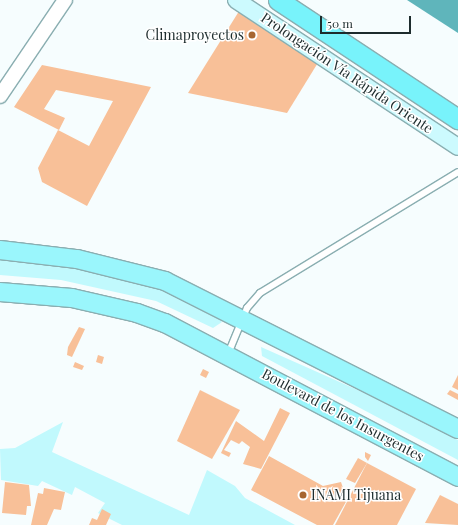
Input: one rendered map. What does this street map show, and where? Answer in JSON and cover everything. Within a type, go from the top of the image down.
[{"type":"highway","points":[[278,0],[458,119]]},
{"type":"highway","points":[[379,68],[392,84],[458,130]]},
{"type":"main road","name":"Prolongación Vía Rápida Oriente","points":[[236,0],[458,147]]},
{"type":"main road","points":[[4,247],[147,275],[243,318],[458,429]]},
{"type":"main road","name":"Boulevard de los Insurgentes","points":[[0,292],[72,298],[137,313],[228,354],[458,477]]},
{"type":"street","points":[[0,96],[65,0]]},
{"type":"lane","points":[[228,354],[243,318],[260,293],[458,172]]},
{"type":"shaded area","points":[[407,0],[458,0],[458,33]]},
{"type":"shaded area","points":[[0,257],[64,261],[144,282],[214,312],[222,322],[213,328],[156,301],[61,280],[0,275]]},
{"type":"shaded area","points":[[261,347],[387,403],[458,440],[458,460],[262,356]]},
{"type":"shaded area","points":[[63,422],[52,452],[189,515],[207,470],[235,486],[245,498],[295,525],[122,525],[98,513],[105,503],[75,487],[72,495],[42,481],[38,486],[1,480],[0,449],[15,448]]},
{"type":"building","name":"Climaproyectos","points":[[241,8],[319,61],[287,113],[188,93]]},
{"type":"building","points":[[42,65],[151,87],[87,206],[42,182],[38,168],[58,130],[89,146],[113,101],[56,90],[44,109],[65,118],[59,130],[14,107]]},
{"type":"building","points":[[79,327],[85,329],[72,357],[67,355],[68,347]]},
{"type":"building","points":[[98,355],[104,357],[102,364],[96,362]]},
{"type":"building","points":[[75,362],[84,366],[82,370],[73,367]]},
{"type":"building","points":[[203,369],[209,372],[206,378],[200,375]]},
{"type":"building","points":[[458,375],[458,390],[452,387]]},
{"type":"building","points":[[200,390],[240,410],[212,459],[177,441]]},
{"type":"building","points":[[450,390],[458,394],[458,400],[447,394]]},
{"type":"building","points":[[280,408],[290,413],[261,469],[243,464],[250,447],[242,441],[239,444],[231,440],[224,450],[231,453],[229,457],[221,453],[236,421],[264,441]]},
{"type":"building","points":[[365,452],[371,455],[368,461],[365,457]]},
{"type":"building","name":"INAMI Tijuana","points":[[269,456],[323,486],[341,482],[347,500],[333,525],[317,525],[251,490]]},
{"type":"building","points":[[358,458],[367,463],[355,483],[346,479]]},
{"type":"building","points":[[367,463],[416,489],[397,525],[335,525]]},
{"type":"building","points":[[5,482],[29,485],[31,506],[27,506],[26,515],[2,513]]},
{"type":"building","points":[[44,488],[65,492],[61,510],[54,509],[47,525],[31,525],[38,493],[43,494]]},
{"type":"building","points":[[440,495],[458,504],[458,525],[425,523]]},
{"type":"building","points":[[102,509],[111,514],[106,525],[89,525],[92,518],[97,520]]},
{"type":"place","name":"Climaproyectos","points":[[252,35]]},
{"type":"place","name":"INAMI Tijuana","points":[[303,495]]}]
